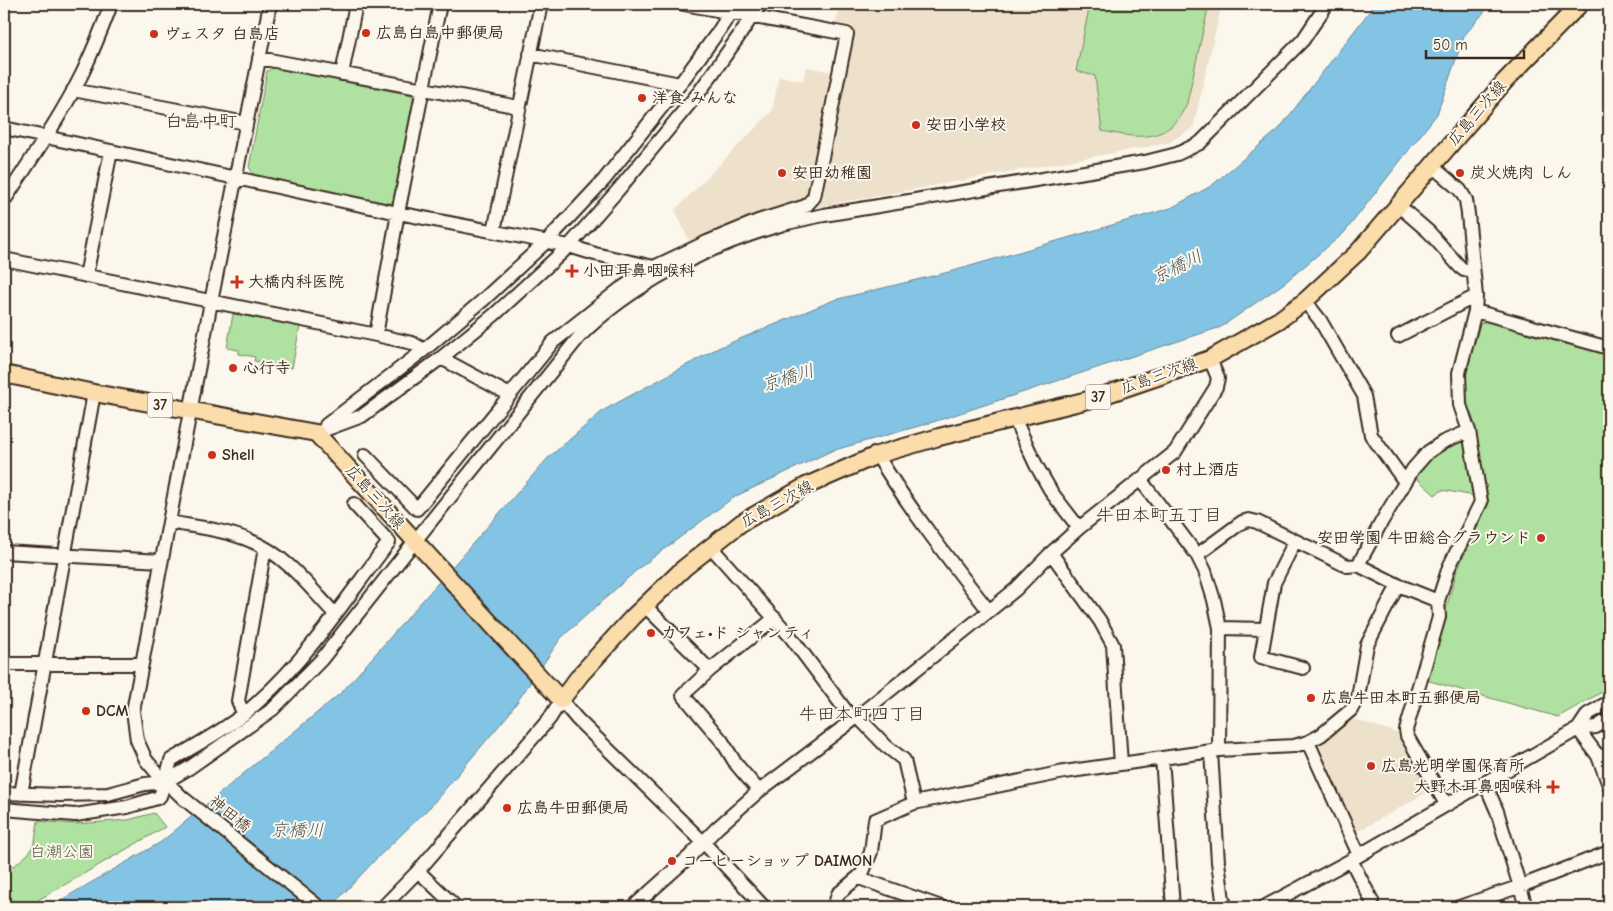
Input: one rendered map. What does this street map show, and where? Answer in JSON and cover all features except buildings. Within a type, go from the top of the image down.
[{"type":"main road","name":"広島三次線","points":[[316,432],[561,700],[580,674],[684,568],[741,523],[806,486],[877,455],[939,437],[1096,398],[1210,359],[1280,320],[1305,301],[1358,252],[1505,81],[1580,4]]},
{"type":"main road","name":"37","points":[[4,374],[94,393],[316,432]]},
{"type":"street","points":[[4,201],[46,137],[83,72],[111,4]]},
{"type":"street","name":"神田橋","points":[[270,4],[133,711],[134,726],[146,760],[165,782],[319,907]]},
{"type":"street","points":[[342,74],[356,4]]},
{"type":"street","points":[[376,335],[398,213],[440,4]]},
{"type":"street","points":[[494,231],[541,4]]},
{"type":"street","points":[[365,455],[417,509],[553,342],[620,290],[660,270],[707,242],[758,221],[806,206],[814,197],[847,34],[752,16],[733,8],[684,4]]},
{"type":"street","points":[[316,432],[362,416],[441,358],[494,315],[569,246],[700,91],[760,4]]},
{"type":"street","points":[[4,793],[108,794],[145,784],[165,782],[189,768],[273,708],[321,660],[579,337],[591,325],[660,270],[734,240],[781,224],[824,215],[1145,162],[1177,154],[1200,143],[1241,103],[1303,40],[1327,4]]},
{"type":"street","points":[[316,432],[424,350],[482,301],[547,241],[604,180],[680,84],[733,8]]},
{"type":"street","points":[[530,54],[680,84]]},
{"type":"street","points":[[259,58],[519,107]]},
{"type":"street","points":[[73,90],[246,123]]},
{"type":"street","points":[[4,128],[398,213],[547,241],[660,270]]},
{"type":"street","points":[[86,276],[111,151]]},
{"type":"street","points":[[1432,166],[1460,190],[1466,200],[1476,296],[1475,311],[1459,373],[1460,405],[1469,431],[1481,502],[1449,567],[1438,601],[1439,617],[1406,730],[1407,736],[1446,804]]},
{"type":"street","points":[[1399,206],[1429,232],[1460,268],[1464,270],[1473,269]]},
{"type":"street","points":[[4,259],[376,335],[412,343],[424,350]]},
{"type":"street","points":[[1398,336],[1476,296]]},
{"type":"street","points":[[1305,301],[1320,320],[1364,396],[1371,435],[1405,482]]},
{"type":"street","points":[[1475,311],[1609,348]]},
{"type":"street","points":[[441,358],[510,395]]},
{"type":"street","points":[[636,906],[717,828],[989,612],[1016,589],[1050,553],[1079,528],[1175,452],[1216,387],[1218,378],[1210,359]]},
{"type":"street","points":[[21,794],[94,393]]},
{"type":"street","points":[[1014,418],[1036,465],[1052,493],[1079,528]]},
{"type":"street","points":[[1358,565],[1413,469],[1428,452],[1442,442],[1469,431]]},
{"type":"street","points":[[877,455],[901,495],[929,535],[989,612]]},
{"type":"street","points":[[1140,479],[1197,555],[1205,570],[1220,628],[1215,751],[1218,862],[1223,900],[1227,907]]},
{"type":"street","points":[[4,809],[75,814],[127,807],[160,796],[171,760],[208,738],[258,702],[293,667],[389,542],[354,504]]},
{"type":"street","points":[[1197,555],[1242,522],[1249,520],[1257,522],[1347,566],[1358,565],[1398,585],[1438,601]]},
{"type":"street","points":[[169,522],[232,535],[265,548],[286,563],[335,614]]},
{"type":"street","points":[[1295,541],[1274,583],[1261,657],[1302,668]]},
{"type":"street","points":[[711,547],[775,618],[855,718],[904,760],[914,803]]},
{"type":"street","points":[[243,713],[238,701],[265,548]]},
{"type":"street","points":[[4,552],[161,561]]},
{"type":"street","points":[[1050,553],[1100,621],[1113,645],[1121,764]]},
{"type":"street","points":[[834,907],[838,894],[862,874],[871,852],[875,820],[914,803],[1064,772],[1215,751],[1294,746],[1308,742],[1321,735],[1351,710],[1358,697],[1367,645],[1398,585]]},
{"type":"street","points":[[645,606],[710,670]]},
{"type":"street","points":[[760,792],[736,764],[722,741],[683,695],[710,670],[775,618]]},
{"type":"street","points":[[1220,628],[1266,629]]},
{"type":"street","points":[[4,664],[141,664]]},
{"type":"street","points":[[383,907],[418,872],[550,718],[561,700],[577,719],[703,842],[764,907]]},
{"type":"street","points":[[1578,729],[1588,714],[1609,702]]},
{"type":"street","points":[[1264,907],[1284,902],[1446,804],[1578,729],[1596,727],[1609,719]]},
{"type":"street","points":[[1578,729],[1604,755],[1609,785]]},
{"type":"street","points":[[1308,742],[1372,901],[1372,907]]},
{"type":"street","points":[[1162,758],[1172,907]]},
{"type":"street","points":[[1485,783],[1497,811],[1526,907]]},
{"type":"street","points":[[1458,907],[1521,886],[1609,852]]},
{"type":"street","points":[[418,872],[456,907]]},
{"type":"street","points":[[859,878],[941,907]]},
{"type":"shaded area","points":[[839,4],[1222,4],[1193,128],[1168,143],[817,207],[853,27],[836,23]]},
{"type":"shaded area","points":[[806,67],[833,72],[809,193],[803,199],[771,209],[689,241],[675,210],[772,111],[779,76],[803,81]]},
{"type":"shaded area","name":"広島光明学園保育所","points":[[1350,718],[1401,734],[1431,788],[1428,792],[1353,834],[1313,745]]},
{"type":"green space","points":[[1090,4],[1209,4],[1187,103],[1180,117],[1162,132],[1140,136],[1102,131],[1095,76],[1076,71]]},
{"type":"green space","points":[[273,68],[412,95],[415,101],[396,199],[386,206],[255,177],[249,167],[267,71]]},
{"type":"green space","points":[[233,314],[300,326],[292,368],[254,361],[255,357],[239,354],[239,350],[227,348]]},
{"type":"green space","name":"安田学園 牛田総合グラウンド","points":[[1487,320],[1609,354],[1609,666],[1606,679],[1609,688],[1558,717],[1426,680],[1457,570],[1489,503],[1474,426],[1467,406],[1466,374],[1480,324]]},
{"type":"green space","points":[[1463,436],[1475,496],[1442,490],[1435,495],[1412,474],[1423,460]]},
{"type":"green space","name":"白潮公園","points":[[154,813],[165,827],[26,907],[4,907],[4,867],[15,865],[29,853],[35,841],[38,821],[76,824],[128,820]]},
{"type":"water","name":"京橋川","points":[[1375,4],[1491,4],[1464,36],[1437,114],[1344,233],[1283,284],[1221,327],[933,422],[831,451],[734,497],[639,568],[561,638],[508,715],[430,807],[375,860],[331,907],[49,907],[161,842],[342,692],[548,458],[604,410],[718,348],[834,300],[953,271],[1171,208],[1211,186],[1279,129]]},
{"type":"place","name":"広島白島中郵便局","points":[[366,33]]},
{"type":"place","name":"ヴェスタ 白島店","points":[[154,34]]},
{"type":"place","name":"洋食 みんな","points":[[642,98]]},
{"type":"place","name":"安田小学校","points":[[916,125]]},
{"type":"place","name":"安田幼稚園","points":[[782,173]]},
{"type":"place","name":"炭火焼肉 しん","points":[[1460,173]]},
{"type":"place","name":"小田耳鼻咽喉科","points":[[572,271]]},
{"type":"place","name":"大橋内科医院","points":[[237,282]]},
{"type":"place","name":"心行寺","points":[[233,368]]},
{"type":"place","name":"Shell","points":[[212,455]]},
{"type":"place","name":"村上酒店","points":[[1166,470]]},
{"type":"place","name":"安田学園 牛田総合グラウンド","points":[[1541,538]]},
{"type":"place","name":"カフェ•ド シャンティ","points":[[651,633]]},
{"type":"place","name":"広島牛田本町五郵便局","points":[[1311,698]]},
{"type":"place","name":"DCM","points":[[86,711]]},
{"type":"place","name":"広島光明学園保育所","points":[[1371,766]]},
{"type":"place","name":"大野木耳鼻咽喉科","points":[[1553,787]]},
{"type":"place","name":"広島牛田郵便局","points":[[507,808]]},
{"type":"place","name":"コーヒーショップ DAIMON","points":[[672,861]]},
{"type":"district","name":"白島中町","points":[[201,121]]},
{"type":"district","name":"牛田本町五丁目","points":[[1159,515]]},
{"type":"district","name":"牛田本町四丁目","points":[[862,714]]}]
